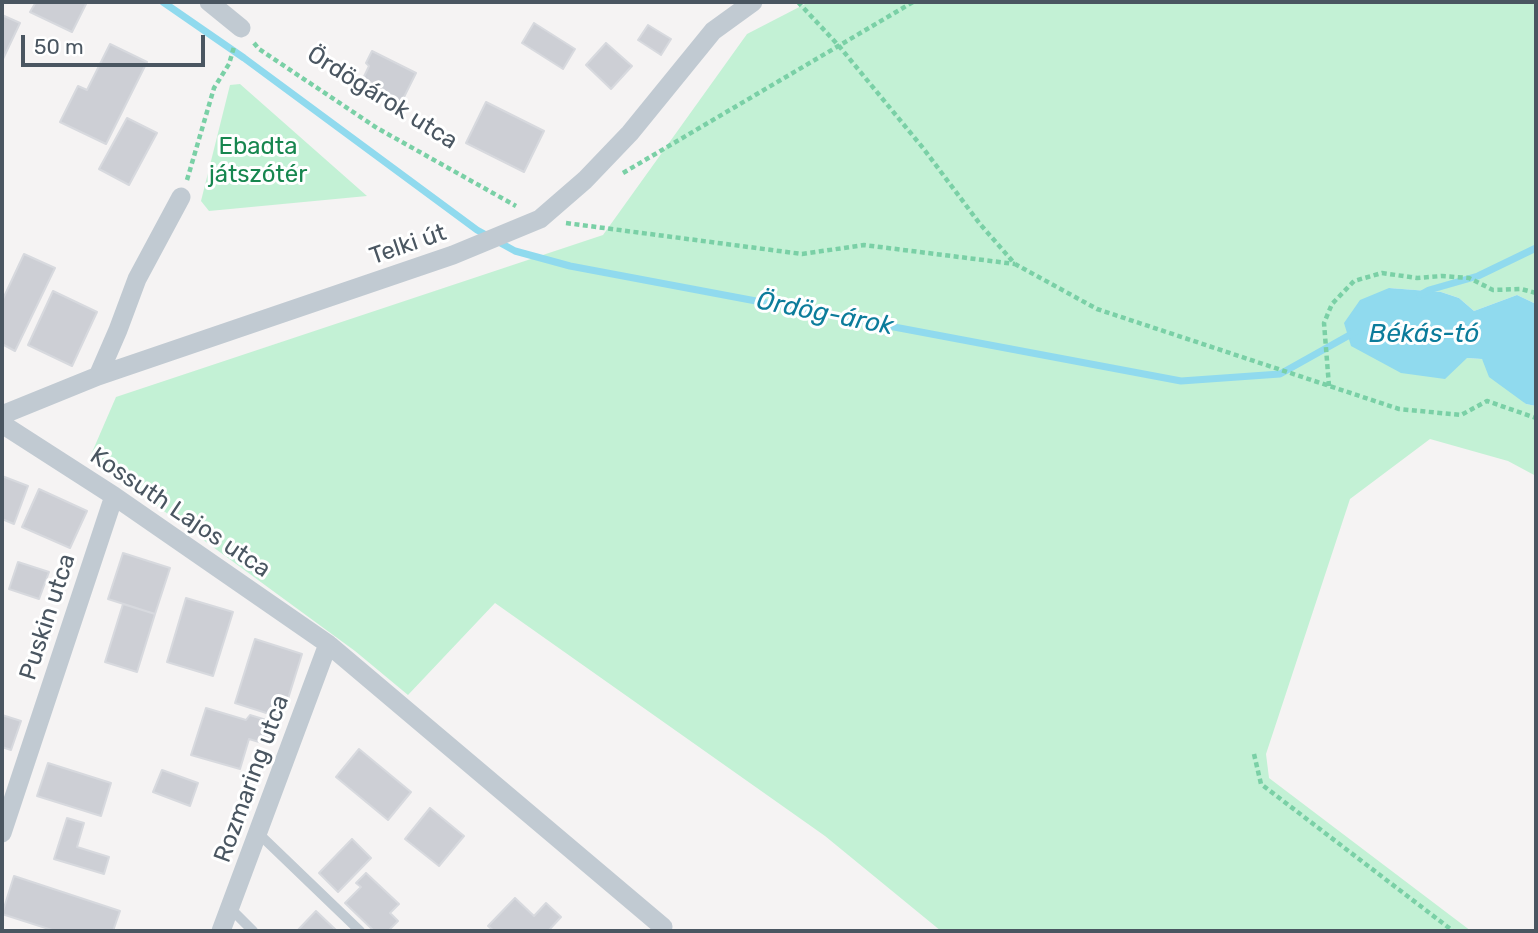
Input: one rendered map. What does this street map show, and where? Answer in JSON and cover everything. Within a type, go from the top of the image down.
[{"type":"street","points":[[209,2],[241,28]]},
{"type":"street","name":"Telki út","points":[[2,415],[98,376],[453,255],[540,219],[585,180],[629,133],[713,31],[752,2]]},
{"type":"street","points":[[98,376],[136,279],[181,197]]},
{"type":"street","name":"Kossuth Lajos utca","points":[[2,424],[114,496],[328,644],[663,928]]},
{"type":"street","name":"Puskin utca","points":[[2,834],[114,496]]},
{"type":"street","name":"Rozmaring utca","points":[[221,931],[328,644]]},
{"type":"lane","points":[[258,833],[360,931]]},
{"type":"lane","points":[[230,908],[253,931]]},
{"type":"path","points":[[797,2],[839,46],[923,148],[980,224],[1015,264],[1097,309],[1399,408],[1461,415],[1487,401],[1536,418]]},
{"type":"path","points":[[618,176],[913,2]]},
{"type":"path","name":"Ördögárok utca","points":[[241,28],[259,49],[377,128],[540,219]]},
{"type":"path","points":[[181,197],[214,88],[229,64]]},
{"type":"path","points":[[540,219],[802,254],[864,245],[1015,264]]},
{"type":"path","points":[[1329,386],[1324,323],[1332,304],[1354,281],[1382,273],[1417,278],[1442,276],[1469,278],[1493,290],[1521,289],[1536,293]]},
{"type":"path","points":[[1254,754],[1261,784],[1452,931]]},
{"type":"green space","points":[[809,2],[1536,2],[1536,304],[1517,295],[1474,311],[1459,298],[1441,292],[1389,288],[1467,358],[1482,359],[1526,404],[1536,406],[1536,476],[1508,461],[1430,439],[1350,499],[1266,754],[1269,778],[1471,931],[941,931],[825,836],[495,603],[408,695],[355,651],[90,457],[116,397],[603,235],[747,34]]},
{"type":"green space","name":"Ebadta játszótér","points":[[240,84],[367,196],[209,211],[201,201],[230,85]]},
{"type":"water","name":"Békás-tó","points":[[1389,288],[1441,292],[1459,298],[1474,311],[1517,295],[1536,304],[1536,406],[1526,404],[1489,377],[1482,359],[1467,358],[1445,379],[1401,373],[1351,346],[1344,323],[1360,300]]},
{"type":"building","points":[[36,2],[87,2],[72,32],[30,12]]},
{"type":"building","points":[[2,15],[20,23],[2,61]]},
{"type":"building","points":[[534,23],[575,49],[563,69],[522,43]]},
{"type":"building","points":[[648,25],[671,39],[661,55],[638,40]]},
{"type":"building","points":[[606,43],[632,66],[611,89],[586,65]]},
{"type":"building","points":[[110,44],[147,62],[106,144],[60,122],[78,86],[87,90]]},
{"type":"building","points":[[372,51],[416,73],[400,105],[360,85],[369,66],[366,63]]},
{"type":"building","points":[[486,102],[544,131],[524,172],[466,143]]},
{"type":"building","points":[[127,118],[157,133],[129,185],[99,169]]},
{"type":"building","points":[[24,254],[55,268],[15,351],[2,344],[2,301]]},
{"type":"building","points":[[53,291],[97,312],[72,366],[28,345]]},
{"type":"building","points":[[2,476],[28,486],[14,524],[2,519]]},
{"type":"building","points":[[39,489],[87,511],[70,548],[22,527]]},
{"type":"building","points":[[123,553],[170,568],[155,614],[108,599]]},
{"type":"building","points":[[18,562],[49,572],[39,599],[9,589]]},
{"type":"building","points":[[186,598],[233,612],[213,676],[167,662]]},
{"type":"building","points":[[123,604],[155,614],[137,672],[105,662]]},
{"type":"building","points":[[255,639],[302,654],[282,718],[235,703]]},
{"type":"building","points":[[206,708],[246,720],[250,715],[276,723],[269,745],[249,739],[240,769],[191,755]]},
{"type":"building","points":[[2,715],[21,721],[11,750],[2,747]]},
{"type":"building","points":[[359,749],[411,792],[388,820],[336,777]]},
{"type":"building","points":[[48,763],[111,783],[101,816],[37,796]]},
{"type":"building","points":[[162,770],[198,783],[190,806],[153,792]]},
{"type":"building","points":[[430,808],[464,836],[439,866],[405,839]]},
{"type":"building","points":[[67,818],[84,823],[77,847],[109,857],[104,874],[54,859]]},
{"type":"building","points":[[352,839],[371,858],[338,892],[319,873]]},
{"type":"building","points":[[366,873],[399,904],[390,913],[398,921],[388,931],[374,931],[345,903],[361,887],[356,883]]},
{"type":"building","points":[[14,876],[120,911],[113,931],[55,931],[2,914]]},
{"type":"building","points":[[515,898],[534,916],[546,903],[561,917],[550,931],[494,931],[488,926]]},
{"type":"building","points":[[316,911],[337,931],[297,931]]},
{"type":"waterway","name":"Ördög-árok","points":[[163,2],[244,58],[477,230],[515,251],[570,266],[1181,381],[1280,374],[1355,332]]},
{"type":"waterway","name":"Ördög-árok","points":[[1420,295],[1478,276],[1536,248]]}]
